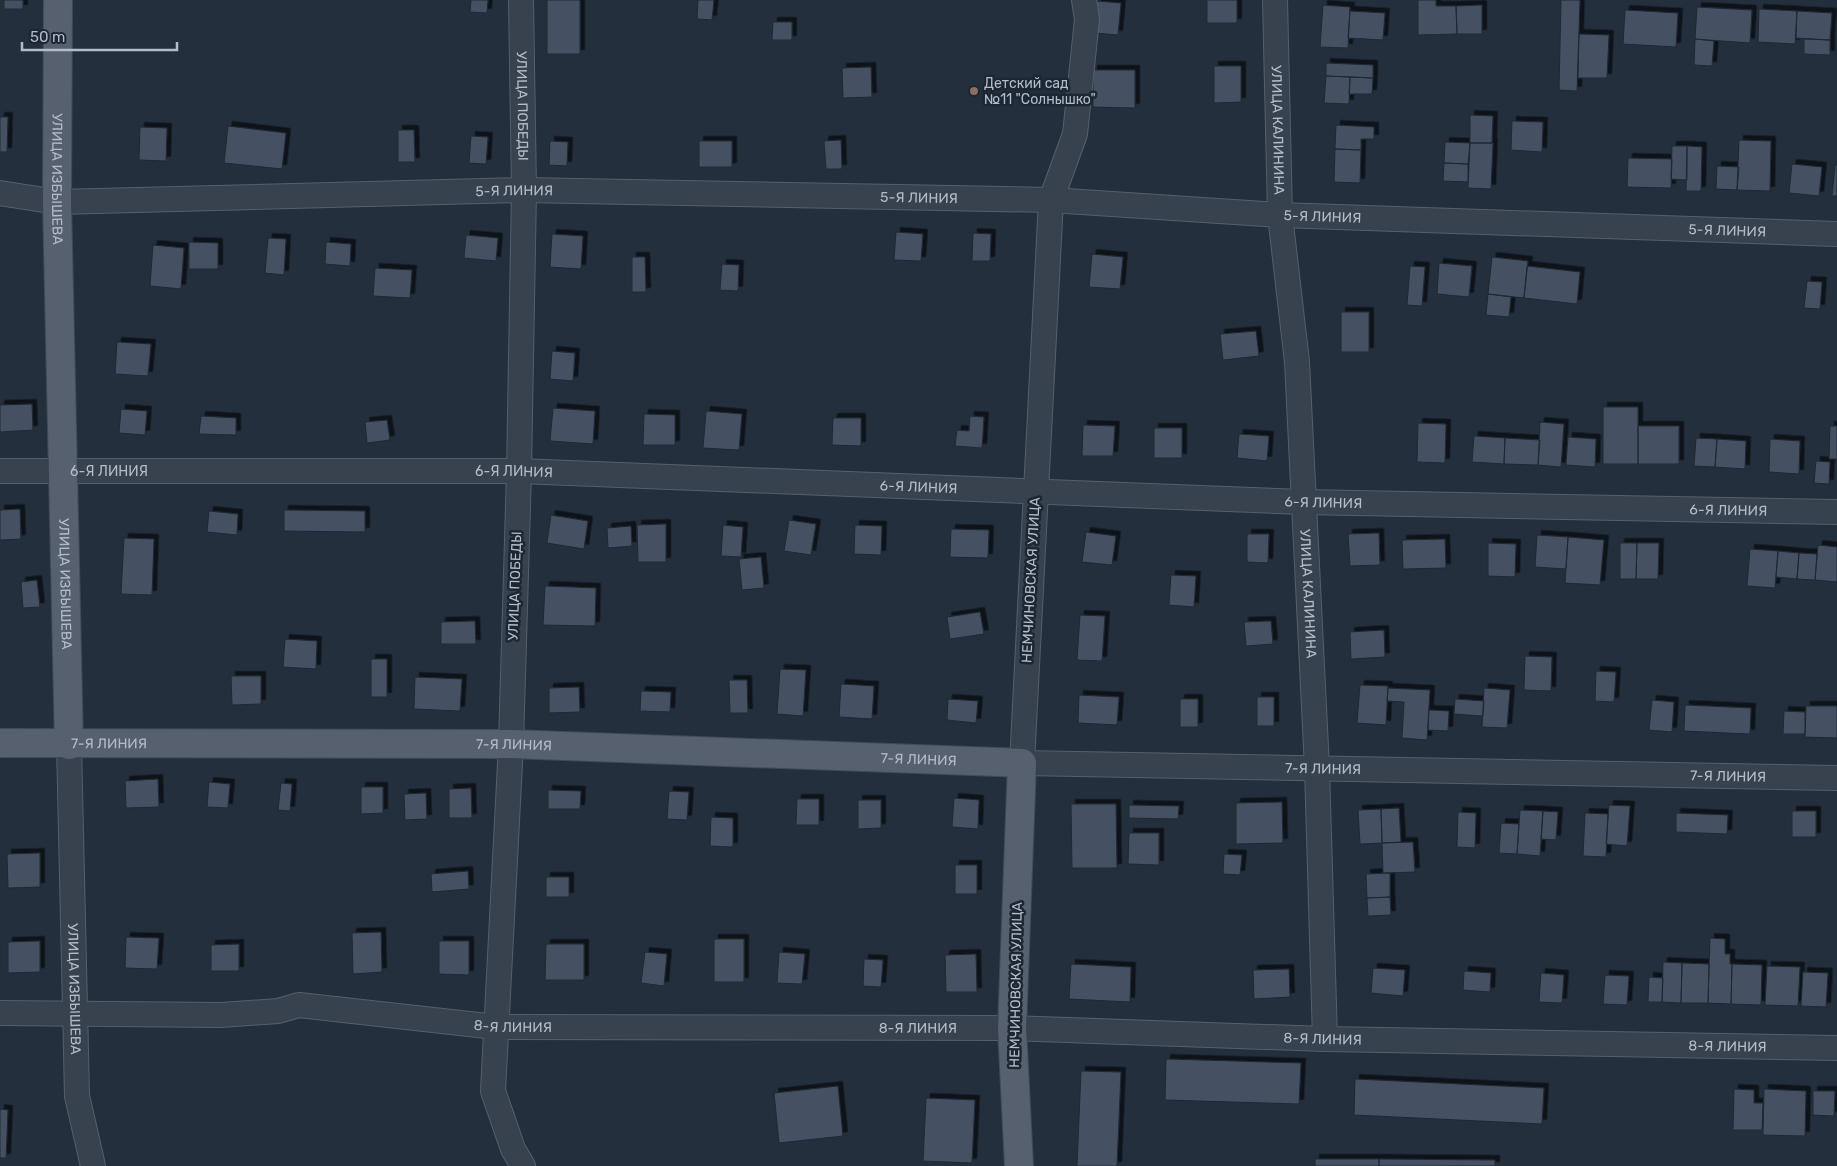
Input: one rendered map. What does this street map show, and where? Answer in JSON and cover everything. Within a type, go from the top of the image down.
[{"type":"main road","name":"УЛИЦА ИЗБЫШЕВА","points":[[58,0],[57,202],[69,745]]},
{"type":"main road","name":"7-Я ЛИНИЯ","points":[[0,743],[69,745],[511,744],[1022,763]]},
{"type":"main road","name":"НЕМЧИНОВСКАЯ УЛИЦА","points":[[1019,1166],[1012,1028],[1022,763]]},
{"type":"street","name":"УЛИЦА ПОБЕДЫ","points":[[520,0],[524,190],[519,472],[511,744],[494,1091],[513,1150],[524,1166]]},
{"type":"street","name":"НЕМЧИНОВСКАЯ УЛИЦА","points":[[1022,763],[1051,200],[1076,134],[1087,20],[1084,0]]},
{"type":"street","name":"УЛИЦА КАЛИНИНА","points":[[1275,0],[1280,215],[1297,362],[1317,768],[1325,1039]]},
{"type":"street","name":"5-Я ЛИНИЯ","points":[[0,193],[57,202],[524,190],[1051,200],[1280,215],[1837,234]]},
{"type":"street","name":"6-Я ЛИНИЯ","points":[[0,471],[519,472],[1035,490],[1304,502],[1837,512]]},
{"type":"street","name":"УЛИЦА ИЗБЫШЕВА","points":[[69,745],[77,1096],[93,1166]]},
{"type":"street","name":"7-Я ЛИНИЯ","points":[[1022,763],[1837,778]]},
{"type":"street","name":"8-Я ЛИНИЯ","points":[[0,1013],[75,1012],[221,1015],[278,1011],[299,1005],[496,1027],[1012,1028],[1325,1039],[1837,1048]]},
{"type":"building","points":[[4,0],[23,0],[23,9],[4,9]]},
{"type":"building","points":[[471,0],[488,0],[487,13],[470,12]]},
{"type":"building","points":[[547,0],[580,0],[580,54],[547,54]]},
{"type":"building","points":[[698,0],[714,0],[712,20],[697,19]]},
{"type":"building","points":[[1207,0],[1237,0],[1237,23],[1207,23]]},
{"type":"building","points":[[1418,0],[1436,0],[1436,6],[1456,6],[1457,34],[1418,35]]},
{"type":"building","points":[[1561,0],[1580,0],[1577,91],[1559,90]]},
{"type":"building","points":[[1097,1],[1121,3],[1118,35],[1094,33]]},
{"type":"building","points":[[1323,5],[1350,7],[1348,48],[1320,47]]},
{"type":"building","points":[[1482,5],[1482,34],[1457,34],[1456,6]]},
{"type":"building","points":[[1697,7],[1752,10],[1750,43],[1695,39]]},
{"type":"building","points":[[1759,9],[1797,11],[1795,44],[1758,42]]},
{"type":"building","points":[[1625,10],[1678,13],[1676,47],[1623,44]]},
{"type":"building","points":[[1350,11],[1385,13],[1383,40],[1348,38]]},
{"type":"building","points":[[1797,11],[1832,13],[1830,40],[1796,38]]},
{"type":"building","points":[[773,22],[792,22],[792,40],[772,40]]},
{"type":"building","points":[[1579,34],[1609,35],[1607,78],[1578,78]]},
{"type":"building","points":[[1695,39],[1714,41],[1712,66],[1694,65]]},
{"type":"building","points":[[1804,39],[1830,40],[1830,55],[1804,54]]},
{"type":"building","points":[[1326,63],[1373,65],[1373,78],[1326,76]]},
{"type":"building","points":[[1214,66],[1241,66],[1241,102],[1214,103]]},
{"type":"building","points":[[871,67],[872,97],[843,98],[842,68]]},
{"type":"building","points":[[1093,70],[1135,70],[1135,108],[1093,107]]},
{"type":"building","points":[[1326,76],[1350,77],[1349,104],[1324,103]]},
{"type":"building","points":[[1350,77],[1373,78],[1372,94],[1349,94]]},
{"type":"building","points":[[1470,115],[1493,116],[1492,143],[1470,143]]},
{"type":"building","points":[[0,117],[8,117],[7,152],[0,152]]},
{"type":"building","points":[[1512,121],[1543,122],[1542,152],[1511,150]]},
{"type":"building","points":[[1336,125],[1374,127],[1374,139],[1361,139],[1361,150],[1335,149]]},
{"type":"building","points":[[228,126],[286,133],[282,169],[224,163]]},
{"type":"building","points":[[140,127],[167,128],[166,161],[139,160]]},
{"type":"building","points":[[398,130],[414,130],[415,162],[398,162]]},
{"type":"building","points":[[471,136],[488,137],[486,164],[469,163]]},
{"type":"building","points":[[841,140],[842,169],[826,169],[824,141]]},
{"type":"building","points":[[1739,140],[1771,141],[1770,191],[1737,190]]},
{"type":"building","points":[[550,141],[568,142],[567,166],[549,165]]},
{"type":"building","points":[[699,141],[732,141],[732,167],[699,167]]},
{"type":"building","points":[[1445,142],[1470,143],[1468,164],[1444,163]]},
{"type":"building","points":[[1470,143],[1493,143],[1491,189],[1468,188]]},
{"type":"building","points":[[1672,146],[1687,146],[1687,180],[1671,179]]},
{"type":"building","points":[[1687,146],[1702,147],[1701,191],[1686,191]]},
{"type":"building","points":[[1335,149],[1361,150],[1360,183],[1334,182]]},
{"type":"building","points":[[1628,158],[1672,159],[1671,188],[1627,187]]},
{"type":"building","points":[[1444,163],[1468,164],[1468,182],[1443,181]]},
{"type":"building","points":[[1792,164],[1822,167],[1819,196],[1789,193]]},
{"type":"building","points":[[1835,165],[1837,165],[1837,196],[1832,196]]},
{"type":"building","points":[[1717,166],[1739,167],[1737,190],[1716,189]]},
{"type":"building","points":[[896,232],[923,234],[921,261],[894,260]]},
{"type":"building","points":[[973,233],[991,234],[990,261],[972,261]]},
{"type":"building","points":[[552,234],[583,236],[581,269],[550,267]]},
{"type":"building","points":[[466,235],[498,238],[496,261],[464,258]]},
{"type":"building","points":[[268,238],[286,239],[284,275],[265,273]]},
{"type":"building","points":[[189,242],[218,243],[218,269],[189,269]]},
{"type":"building","points":[[326,242],[351,244],[350,266],[325,264]]},
{"type":"building","points":[[153,245],[184,248],[181,289],[150,286]]},
{"type":"building","points":[[1092,254],[1123,257],[1120,289],[1089,287]]},
{"type":"building","points":[[632,257],[645,257],[646,292],[632,292]]},
{"type":"building","points":[[1492,257],[1528,261],[1524,298],[1488,294]]},
{"type":"building","points":[[1439,263],[1472,266],[1469,297],[1437,294]]},
{"type":"building","points":[[722,264],[739,265],[738,291],[720,290]]},
{"type":"building","points":[[1410,266],[1425,267],[1422,306],[1407,305]]},
{"type":"building","points":[[1527,266],[1580,272],[1577,304],[1524,298]]},
{"type":"building","points":[[375,268],[412,270],[410,298],[373,296]]},
{"type":"building","points":[[1807,281],[1822,282],[1820,309],[1804,308]]},
{"type":"building","points":[[1488,294],[1511,297],[1509,317],[1486,315]]},
{"type":"building","points":[[1341,312],[1369,312],[1369,352],[1341,352]]},
{"type":"building","points":[[1256,331],[1259,356],[1223,360],[1220,334]]},
{"type":"building","points":[[117,342],[151,344],[148,376],[115,374]]},
{"type":"building","points":[[552,351],[575,353],[573,381],[550,379]]},
{"type":"building","points":[[32,404],[33,430],[0,432],[0,405]]},
{"type":"building","points":[[1603,407],[1638,407],[1638,464],[1603,464]]},
{"type":"building","points":[[553,408],[595,411],[593,444],[550,441]]},
{"type":"building","points":[[121,409],[147,411],[145,435],[119,433]]},
{"type":"building","points":[[706,411],[742,414],[739,450],[703,448]]},
{"type":"building","points":[[644,414],[675,415],[675,445],[643,445]]},
{"type":"building","points":[[201,416],[236,418],[236,435],[199,434]]},
{"type":"building","points":[[970,416],[984,417],[982,448],[955,446],[957,430],[969,431]]},
{"type":"building","points":[[833,418],[861,418],[861,446],[832,445]]},
{"type":"building","points":[[387,420],[390,440],[367,443],[365,422]]},
{"type":"building","points":[[1540,422],[1564,424],[1561,467],[1538,465]]},
{"type":"building","points":[[1418,423],[1446,424],[1445,463],[1417,462]]},
{"type":"building","points":[[1083,425],[1115,426],[1113,456],[1082,456]]},
{"type":"building","points":[[1638,426],[1679,426],[1679,464],[1638,464]]},
{"type":"building","points":[[1830,426],[1837,426],[1837,459],[1829,459]]},
{"type":"building","points":[[1154,428],[1182,428],[1182,458],[1154,458]]},
{"type":"building","points":[[1239,434],[1269,436],[1267,461],[1237,458]]},
{"type":"building","points":[[1474,436],[1505,438],[1504,464],[1472,462]]},
{"type":"building","points":[[1568,437],[1596,439],[1595,467],[1566,465]]},
{"type":"building","points":[[1505,438],[1540,440],[1538,465],[1504,464]]},
{"type":"building","points":[[1696,438],[1717,439],[1715,467],[1694,466]]},
{"type":"building","points":[[1717,439],[1746,441],[1745,469],[1715,467]]},
{"type":"building","points":[[1770,439],[1800,441],[1799,474],[1769,472]]},
{"type":"building","points":[[1816,461],[1830,462],[1829,484],[1814,483]]},
{"type":"building","points":[[20,509],[21,539],[0,540],[0,510]]},
{"type":"building","points":[[284,510],[365,511],[365,532],[284,531]]},
{"type":"building","points":[[209,511],[238,514],[237,535],[207,532]]},
{"type":"building","points":[[551,515],[588,521],[584,549],[547,543]]},
{"type":"building","points":[[789,520],[816,524],[811,555],[784,551]]},
{"type":"building","points":[[666,524],[666,562],[638,562],[637,525]]},
{"type":"building","points":[[723,525],[743,527],[741,557],[721,556]]},
{"type":"building","points":[[855,525],[882,526],[881,555],[854,554]]},
{"type":"building","points":[[631,526],[632,546],[608,548],[607,528]]},
{"type":"building","points":[[951,529],[989,530],[988,558],[950,557]]},
{"type":"building","points":[[1086,532],[1116,536],[1112,565],[1082,562]]},
{"type":"building","points":[[1379,533],[1380,565],[1350,566],[1348,534]]},
{"type":"building","points":[[1247,534],[1269,534],[1268,563],[1247,562]]},
{"type":"building","points":[[1537,535],[1568,537],[1566,569],[1535,567]]},
{"type":"building","points":[[1568,537],[1604,540],[1600,585],[1565,583]]},
{"type":"building","points":[[124,538],[154,539],[152,595],[121,594]]},
{"type":"building","points":[[1445,539],[1446,568],[1403,569],[1402,540]]},
{"type":"building","points":[[1488,543],[1516,544],[1515,577],[1488,576]]},
{"type":"building","points":[[1620,543],[1637,543],[1636,579],[1620,579]]},
{"type":"building","points":[[1637,543],[1659,543],[1658,579],[1636,579]]},
{"type":"building","points":[[1818,545],[1837,547],[1837,582],[1815,580]]},
{"type":"building","points":[[1750,549],[1778,551],[1775,588],[1747,586]]},
{"type":"building","points":[[1778,551],[1799,553],[1797,579],[1776,577]]},
{"type":"building","points":[[1799,553],[1817,554],[1815,580],[1797,579]]},
{"type":"building","points":[[761,557],[764,588],[742,590],[739,559]]},
{"type":"building","points":[[1171,575],[1196,576],[1194,607],[1169,605]]},
{"type":"building","points":[[37,580],[40,607],[23,608],[21,582]]},
{"type":"building","points":[[545,586],[596,588],[595,626],[543,625]]},
{"type":"building","points":[[980,612],[984,634],[950,639],[947,617]]},
{"type":"building","points":[[1080,615],[1105,616],[1102,661],[1077,660]]},
{"type":"building","points":[[475,621],[476,644],[441,644],[441,622]]},
{"type":"building","points":[[1271,621],[1273,644],[1246,646],[1244,622]]},
{"type":"building","points":[[1384,630],[1385,657],[1351,659],[1350,632]]},
{"type":"building","points":[[285,639],[317,641],[316,669],[283,667]]},
{"type":"building","points":[[1525,656],[1552,657],[1551,691],[1524,690]]},
{"type":"building","points":[[371,659],[387,659],[387,697],[371,697]]},
{"type":"building","points":[[780,669],[806,670],[803,716],[777,714]]},
{"type":"building","points":[[1596,671],[1616,672],[1614,702],[1595,701]]},
{"type":"building","points":[[231,676],[261,676],[261,704],[232,705]]},
{"type":"building","points":[[415,677],[462,679],[460,711],[414,709]]},
{"type":"building","points":[[729,680],[747,680],[748,713],[730,713]]},
{"type":"building","points":[[841,684],[874,686],[872,719],[839,717]]},
{"type":"building","points":[[1360,685],[1388,686],[1386,725],[1357,723]]},
{"type":"building","points":[[579,687],[580,712],[549,713],[549,688]]},
{"type":"building","points":[[1388,688],[1430,690],[1427,740],[1402,738],[1404,702],[1387,701]]},
{"type":"building","points":[[1484,688],[1510,690],[1507,728],[1482,727]]},
{"type":"building","points":[[641,691],[671,692],[670,712],[640,711]]},
{"type":"building","points":[[1079,695],[1119,697],[1117,725],[1078,723]]},
{"type":"building","points":[[1257,697],[1274,697],[1274,726],[1257,726]]},
{"type":"building","points":[[948,699],[978,701],[976,723],[947,720]]},
{"type":"building","points":[[1180,699],[1198,699],[1198,727],[1180,727]]},
{"type":"building","points":[[1455,699],[1484,701],[1483,716],[1454,714]]},
{"type":"building","points":[[1652,700],[1674,702],[1672,732],[1649,730]]},
{"type":"building","points":[[1685,705],[1751,708],[1750,734],[1684,731]]},
{"type":"building","points":[[1806,706],[1837,706],[1837,738],[1805,737]]},
{"type":"building","points":[[1429,710],[1449,711],[1448,731],[1428,730]]},
{"type":"building","points":[[1784,711],[1805,712],[1805,734],[1783,734]]},
{"type":"building","points":[[158,779],[159,807],[126,808],[125,781]]},
{"type":"building","points":[[209,782],[230,784],[228,808],[207,807]]},
{"type":"building","points":[[281,783],[292,784],[290,811],[278,810]]},
{"type":"building","points":[[361,787],[383,787],[383,813],[361,814]]},
{"type":"building","points":[[471,788],[472,818],[449,818],[449,789]]},
{"type":"building","points":[[548,790],[581,791],[580,809],[548,809]]},
{"type":"building","points":[[669,791],[689,792],[687,820],[667,819]]},
{"type":"building","points":[[426,793],[427,819],[405,820],[404,794]]},
{"type":"building","points":[[954,798],[979,800],[978,829],[952,827]]},
{"type":"building","points":[[797,799],[819,799],[819,825],[796,825]]},
{"type":"building","points":[[858,800],[881,800],[881,828],[858,829]]},
{"type":"building","points":[[1282,802],[1283,843],[1236,844],[1236,803]]},
{"type":"building","points":[[1071,804],[1116,804],[1117,868],[1072,868]]},
{"type":"building","points":[[1129,805],[1179,806],[1178,819],[1129,818]]},
{"type":"building","points":[[1609,805],[1630,806],[1627,846],[1606,844]]},
{"type":"building","points":[[1399,808],[1401,842],[1382,843],[1381,809]]},
{"type":"building","points":[[1381,809],[1382,843],[1360,844],[1358,810]]},
{"type":"building","points":[[1520,810],[1543,811],[1540,856],[1517,854]]},
{"type":"building","points":[[1543,811],[1558,812],[1556,840],[1541,839]]},
{"type":"building","points":[[1792,811],[1816,811],[1816,837],[1792,837]]},
{"type":"building","points":[[1458,812],[1476,813],[1475,848],[1457,847]]},
{"type":"building","points":[[1585,813],[1608,814],[1606,857],[1583,856]]},
{"type":"building","points":[[1676,813],[1728,815],[1727,834],[1676,832]]},
{"type":"building","points":[[711,817],[733,818],[733,847],[710,846]]},
{"type":"building","points":[[1501,823],[1519,824],[1517,854],[1499,853]]},
{"type":"building","points":[[1129,833],[1159,833],[1159,865],[1128,864]]},
{"type":"building","points":[[1413,842],[1415,872],[1383,873],[1382,843]]},
{"type":"building","points":[[40,853],[40,887],[8,888],[7,854]]},
{"type":"building","points":[[1224,854],[1242,855],[1240,875],[1223,874]]},
{"type":"building","points":[[955,865],[977,865],[977,894],[955,894]]},
{"type":"building","points":[[468,871],[469,889],[432,892],[431,874]]},
{"type":"building","points":[[1390,873],[1390,897],[1367,898],[1366,874]]},
{"type":"building","points":[[546,877],[569,877],[569,897],[546,897]]},
{"type":"building","points":[[1390,897],[1391,915],[1368,916],[1367,898]]},
{"type":"building","points":[[381,932],[382,972],[353,974],[352,933]]},
{"type":"building","points":[[126,937],[159,938],[157,969],[125,968]]},
{"type":"building","points":[[1710,938],[1725,939],[1725,954],[1730,954],[1730,964],[1732,964],[1731,1004],[1708,1003]]},
{"type":"building","points":[[714,939],[744,939],[744,982],[714,982]]},
{"type":"building","points":[[40,941],[40,972],[8,973],[8,942]]},
{"type":"building","points":[[439,941],[469,941],[469,975],[439,974]]},
{"type":"building","points":[[239,944],[239,971],[211,971],[211,945]]},
{"type":"building","points":[[546,944],[584,944],[584,980],[545,980]]},
{"type":"building","points":[[645,952],[667,954],[664,986],[641,983]]},
{"type":"building","points":[[779,952],[805,954],[802,984],[777,983]]},
{"type":"building","points":[[976,954],[977,992],[946,992],[945,955]]},
{"type":"building","points":[[864,959],[883,960],[881,987],[863,986]]},
{"type":"building","points":[[1663,962],[1682,963],[1681,1003],[1662,1002]]},
{"type":"building","points":[[1682,963],[1709,964],[1708,1003],[1681,1003]]},
{"type":"building","points":[[1071,964],[1131,967],[1130,1002],[1069,999]]},
{"type":"building","points":[[1732,964],[1762,965],[1761,1005],[1731,1004]]},
{"type":"building","points":[[1767,966],[1800,967],[1798,1006],[1765,1005]]},
{"type":"building","points":[[1373,968],[1405,970],[1403,996],[1371,993]]},
{"type":"building","points":[[1289,969],[1290,997],[1254,999],[1253,970]]},
{"type":"building","points":[[1464,971],[1491,973],[1490,992],[1463,990]]},
{"type":"building","points":[[1803,972],[1828,973],[1826,1007],[1801,1006]]},
{"type":"building","points":[[1541,973],[1564,975],[1562,1003],[1539,1002]]},
{"type":"building","points":[[1605,975],[1629,976],[1627,1005],[1603,1004]]},
{"type":"building","points":[[1649,977],[1663,978],[1662,1002],[1648,1002]]},
{"type":"building","points":[[1166,1059],[1301,1063],[1299,1104],[1165,1100]]},
{"type":"building","points":[[1081,1071],[1121,1072],[1117,1166],[1077,1166]]},
{"type":"building","points":[[1355,1079],[1544,1088],[1542,1124],[1354,1115]]},
{"type":"building","points":[[838,1086],[843,1136],[779,1143],[774,1093]]},
{"type":"building","points":[[1734,1089],[1754,1090],[1754,1103],[1763,1103],[1762,1130],[1733,1130]]},
{"type":"building","points":[[1764,1089],[1806,1091],[1805,1136],[1763,1135]]},
{"type":"building","points":[[1813,1091],[1835,1091],[1834,1116],[1813,1115]]},
{"type":"building","points":[[926,1098],[975,1100],[972,1163],[923,1161]]},
{"type":"building","points":[[0,1109],[8,1110],[6,1158],[0,1158]]},
{"type":"building","points":[[1315,1159],[1379,1159],[1379,1166],[1315,1166]]},
{"type":"building","points":[[1379,1159],[1495,1160],[1495,1166],[1379,1166]]},
{"type":"place","name":"Детский сад №11 \"Солнышко\"","points":[[974,91]]}]
